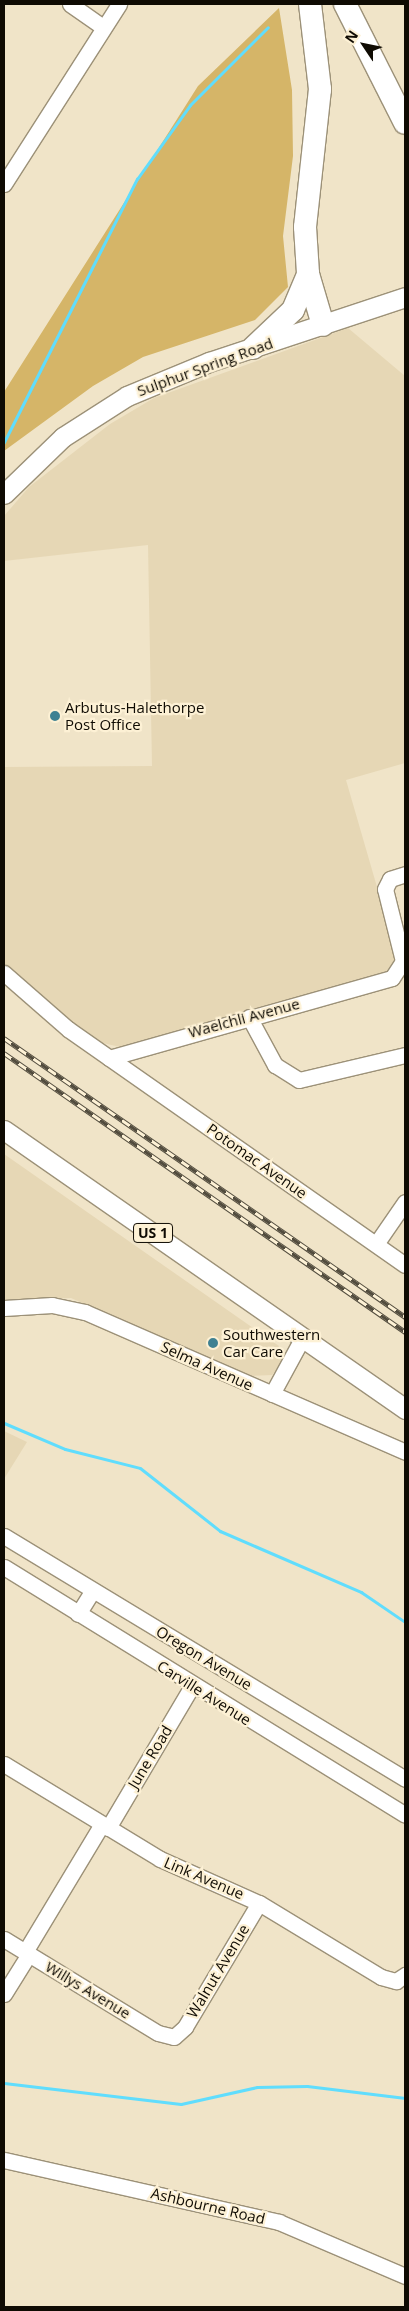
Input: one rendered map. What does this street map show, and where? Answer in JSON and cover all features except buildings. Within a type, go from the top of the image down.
[{"type":"highway","points":[[310,4],[320,89],[306,198],[308,274],[323,325]]},
{"type":"highway","points":[[345,4],[405,123]]},
{"type":"highway","points":[[253,348],[292,310],[308,274]]},
{"type":"main road","name":"Sulphur Spring Road","points":[[4,494],[63,437],[118,401],[171,376],[405,297]]},
{"type":"main road","name":"US 1","points":[[4,1130],[405,1409]]},
{"type":"street","points":[[70,4],[102,26]]},
{"type":"street","points":[[4,184],[102,26],[119,4]]},
{"type":"street","name":"Waelchli Avenue","points":[[109,1058],[397,973],[403,961],[385,889],[390,879],[405,874]]},
{"type":"street","points":[[4,973],[109,1058]]},
{"type":"street","points":[[249,1017],[275,1065],[299,1080],[405,1055]]},
{"type":"street","name":"Potomac Avenue","points":[[109,1058],[405,1265]]},
{"type":"street","points":[[376,1244],[405,1202]]},
{"type":"street","name":"Selma Avenue","points":[[4,1308],[69,1307],[405,1452]]},
{"type":"street","points":[[272,1394],[303,1337]]},
{"type":"street","name":"Oregon Avenue","points":[[4,1536],[405,1779]]},
{"type":"street","name":"Carville Avenue","points":[[4,1567],[192,1686],[405,1815]]},
{"type":"street","points":[[78,1614],[93,1590]]},
{"type":"street","name":"June Road","points":[[4,1994],[27,1953],[192,1686]]},
{"type":"street","name":"Link Avenue","points":[[4,1764],[160,1859],[259,1903],[381,1976],[396,1981],[405,1975]]},
{"type":"street","name":"Walnut Avenue","points":[[174,2037],[186,2027],[259,1903]]},
{"type":"street","name":"Willys Avenue","points":[[4,1939],[158,2033],[174,2037]]},
{"type":"street","name":"Ashbourne Road","points":[[4,2160],[272,2220],[405,2276]]},
{"type":"shaded area","points":[[279,8],[292,90],[293,156],[283,236],[288,287],[255,320],[143,357],[93,386],[4,451],[4,392],[198,86]]},
{"type":"shaded area","points":[[348,328],[405,376],[405,763],[346,780],[397,956],[392,970],[120,1047],[90,1040],[13,977],[4,963],[4,767],[152,766],[148,545],[4,561],[4,516],[29,487],[110,424],[154,398]]},
{"type":"shaded area","points":[[4,1154],[279,1346],[282,1363],[272,1375],[249,1376],[71,1298],[4,1300]]},
{"type":"shaded area","points":[[4,1431],[27,1442],[4,1479]]},
{"type":"waterway","points":[[4,442],[137,179],[190,105],[268,27]]},
{"type":"waterway","points":[[4,1423],[65,1449],[140,1468],[220,1531],[361,1592],[405,1622]]},
{"type":"waterway","points":[[4,2083],[181,2104],[257,2087],[307,2086],[405,2098]]},
{"type":"railway","points":[[4,1038],[405,1317]]},
{"type":"railway","points":[[4,1053],[405,1332]]},
{"type":"place","name":"Arbutus-Halethorpe Post Office","points":[[55,716]]},
{"type":"place","name":"Southwestern Car Care","points":[[213,1343]]}]
